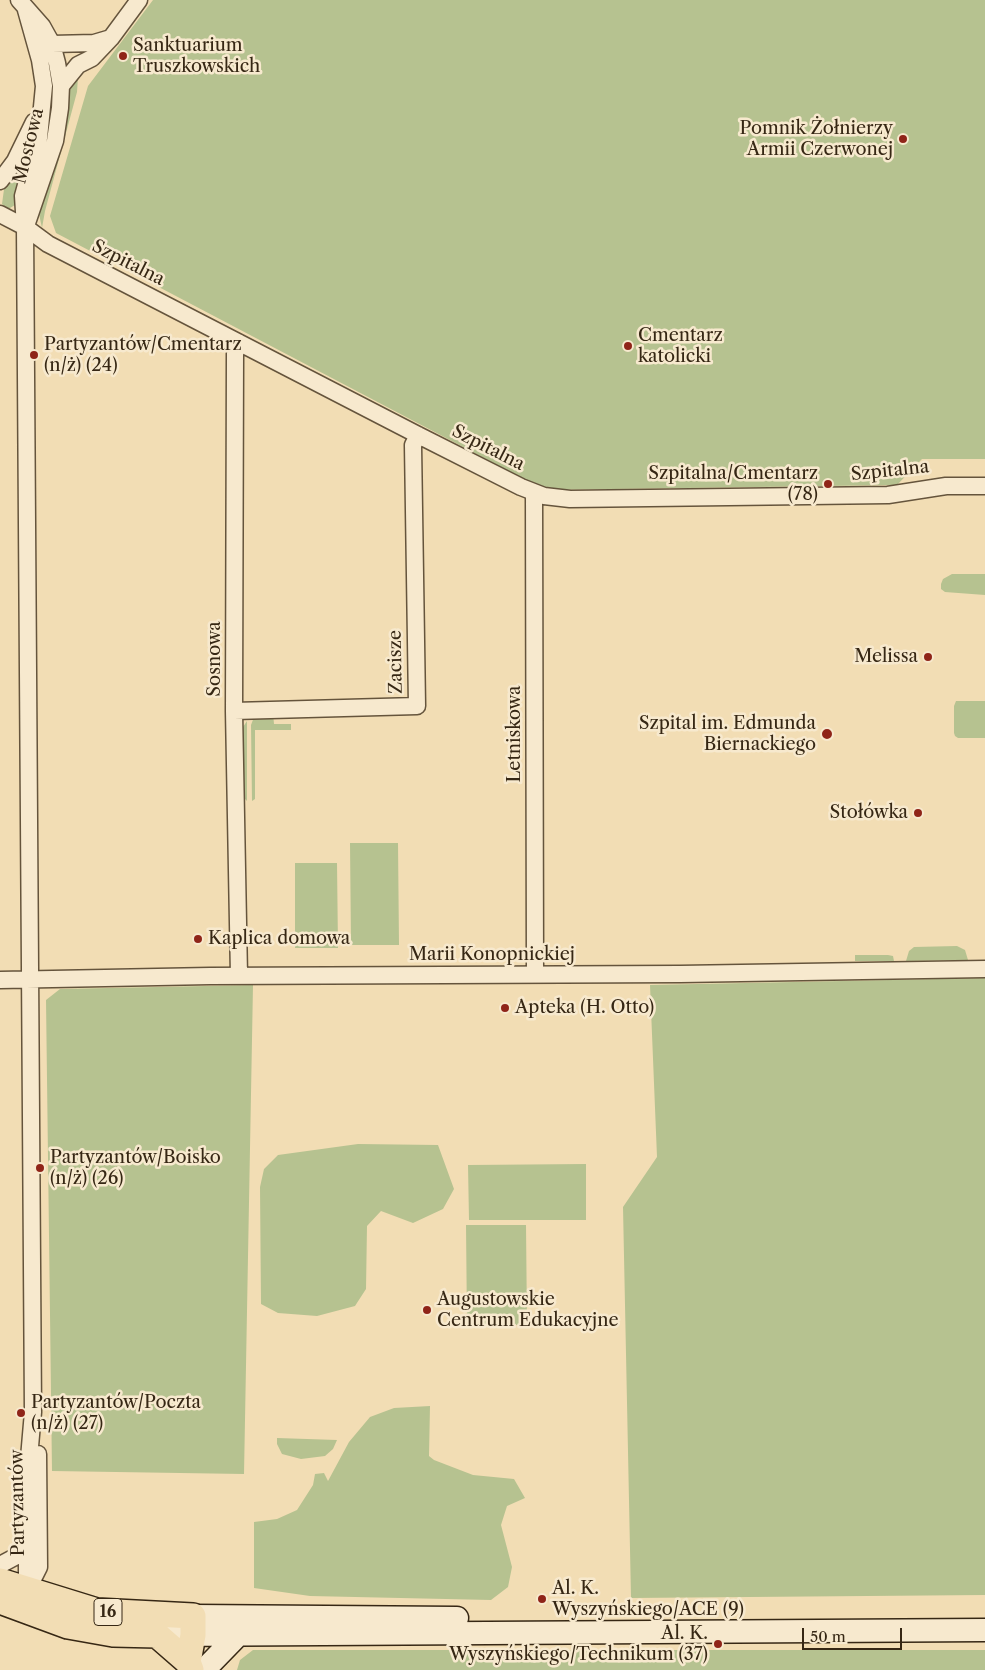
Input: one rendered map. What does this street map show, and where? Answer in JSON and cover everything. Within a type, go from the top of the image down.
[{"type":"main road","name":"16","points":[[0,1581],[16,1600],[68,1626],[113,1634],[158,1635]]},
{"type":"main road","name":"16","points":[[16,1600],[193,1625]]},
{"type":"main road","points":[[603,1625],[985,1615]]},
{"type":"main road","points":[[193,1625],[238,1635],[437,1626]]},
{"type":"main road","points":[[193,1625],[196,1668]]},
{"type":"main road","points":[[158,1635],[193,1625],[603,1625],[985,1630]]},
{"type":"main road","points":[[158,1635],[196,1668]]},
{"type":"main road","points":[[196,1668],[238,1635]]},
{"type":"street","points":[[61,86],[78,65],[92,58],[139,0]]},
{"type":"street","name":"Mostowa","points":[[23,5],[42,26],[52,44],[61,86],[55,141],[25,227]]},
{"type":"street","name":"Mostowa","points":[[23,5],[40,60],[44,86],[39,138],[23,196],[25,227]]},
{"type":"street","points":[[78,65],[40,60],[52,44],[94,42],[110,38]]},
{"type":"street","points":[[0,181],[15,161],[28,138],[43,97]]},
{"type":"street","name":"Szpitalna","points":[[0,214],[25,227],[48,244],[534,493],[554,498],[873,495],[899,494],[946,486],[985,486]]},
{"type":"street","name":"Partyzantów","points":[[16,1600],[26,1551],[27,1481],[32,1412],[25,227]]},
{"type":"street","name":"Sosnowa","points":[[238,342],[235,354],[234,711],[238,976]]},
{"type":"street","name":"Zacisze","points":[[234,711],[417,706],[413,445],[418,435]]},
{"type":"street","name":"Letniskowa","points":[[534,493],[535,974]]},
{"type":"street","name":"Marii Konopnickiej","points":[[0,980],[985,969]]},
{"type":"street","name":"Partyzantów","points":[[16,1600],[39,1567],[38,1461],[32,1412]]},
{"type":"street","name":"Partyzantów","points":[[0,1565],[26,1551]]},
{"type":"green space","name":"Cmentarz katolicki","points":[[153,0],[985,0],[985,459],[922,459],[897,485],[545,490],[56,233],[50,216],[88,86]]},
{"type":"green space","points":[[78,77],[77,92],[42,228],[39,214],[68,88]]},
{"type":"green space","points":[[27,152],[15,205],[7,208],[2,204],[5,182]]},
{"type":"green space","points":[[952,574],[985,574],[985,595],[945,592],[941,589],[941,584],[943,579]]},
{"type":"green space","points":[[956,701],[985,701],[985,738],[958,738],[955,736],[954,706]]},
{"type":"green space","points":[[273,713],[274,724],[291,724],[291,730],[255,730],[255,799],[252,801],[251,725],[254,717]]},
{"type":"green space","points":[[247,721],[247,801],[243,797],[243,727]]},
{"type":"green space","points":[[350,843],[398,843],[399,945],[351,945]]},
{"type":"green space","points":[[295,863],[337,863],[338,948],[295,948]]},
{"type":"green space","points":[[957,946],[965,950],[968,960],[906,961],[909,951],[914,947]]},
{"type":"green space","points":[[855,955],[888,955],[893,956],[894,961],[855,961]]},
{"type":"green space","points":[[985,978],[985,1595],[631,1598],[623,1207],[657,1157],[650,985]]},
{"type":"green space","points":[[253,985],[244,1474],[52,1471],[46,1000],[60,989]]},
{"type":"green space","points":[[358,1144],[438,1145],[454,1189],[443,1209],[413,1223],[381,1211],[367,1226],[366,1289],[355,1306],[317,1316],[278,1313],[261,1304],[260,1187],[264,1169],[278,1155]]},
{"type":"green space","points":[[586,1164],[586,1220],[469,1220],[468,1165]]},
{"type":"green space","points":[[466,1225],[526,1225],[527,1325],[467,1325]]},
{"type":"green space","points":[[430,1406],[429,1456],[434,1460],[473,1475],[514,1479],[525,1498],[507,1506],[501,1525],[512,1567],[508,1587],[491,1600],[310,1596],[254,1588],[254,1522],[277,1519],[297,1510],[313,1485],[315,1474],[324,1473],[328,1481],[349,1442],[370,1417],[394,1408]]},
{"type":"green space","points":[[277,1438],[337,1440],[333,1449],[325,1456],[301,1459],[282,1454],[277,1444]]},
{"type":"green space","points":[[253,1650],[985,1650],[985,1670],[237,1670],[240,1660]]},
{"type":"place","name":"Sanktuarium Truszkowskich","points":[[123,56]]},
{"type":"place","name":"Pomnik Żołnierzy Armii Czerwonej","points":[[903,139]]},
{"type":"place","name":"Cmentarz katolicki","points":[[628,346]]},
{"type":"place","name":"Partyzantów/Cmentarz (n/ż) (24)","points":[[34,355]]},
{"type":"place","name":"Szpitalna/Cmentarz (78)","points":[[828,484]]},
{"type":"place","name":"Melissa","points":[[928,657]]},
{"type":"place","name":"Szpital im. Edmunda Biernackiego","points":[[827,734]]},
{"type":"place","name":"Stołówka","points":[[918,813]]},
{"type":"place","name":"Kaplica domowa","points":[[198,939]]},
{"type":"place","name":"Apteka (H. Otto)","points":[[505,1008]]},
{"type":"place","name":"Partyzantów/Boisko (n/ż) (26)","points":[[40,1168]]},
{"type":"place","name":"Augustowskie Centrum Edukacyjne","points":[[427,1310]]},
{"type":"place","name":"Partyzantów/Poczta (n/ż) (27)","points":[[21,1413]]},
{"type":"place","name":"Al. K. Wyszyńskiego/ACE (9)","points":[[542,1599]]},
{"type":"place","name":"Al. K. Wyszyńskiego/Technikum (37)","points":[[718,1644]]}]
